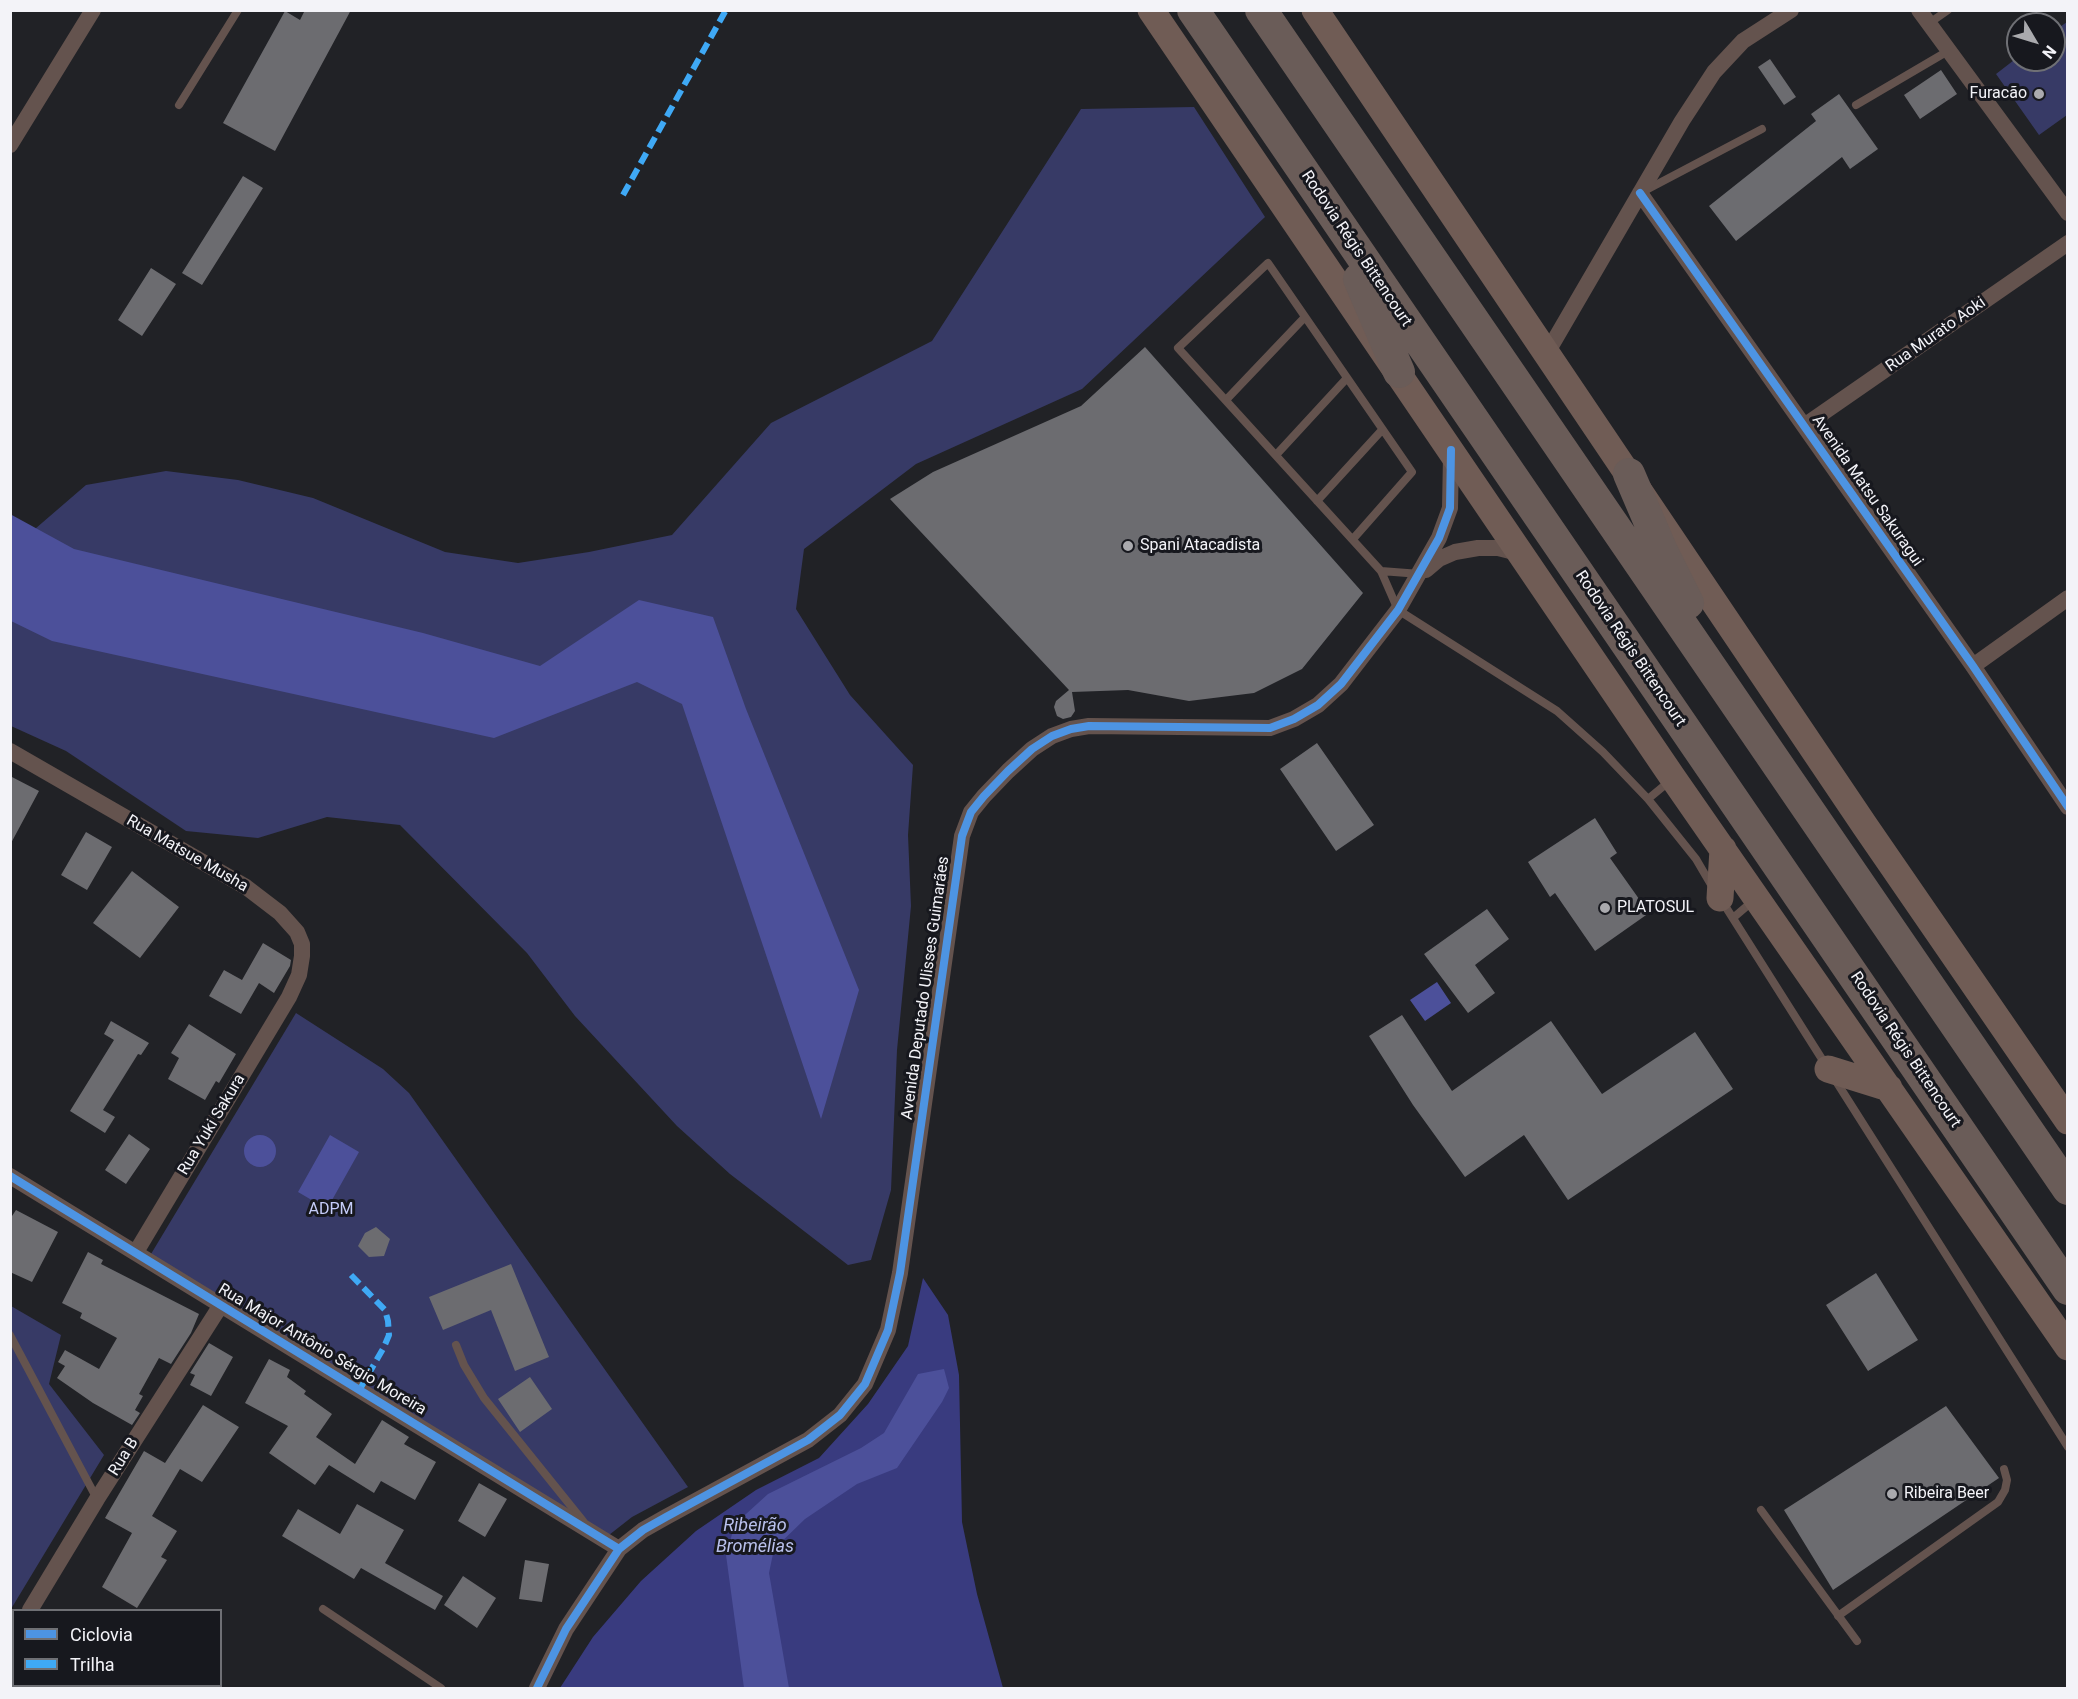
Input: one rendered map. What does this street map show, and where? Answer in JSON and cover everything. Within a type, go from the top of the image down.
[{"type":"highway","name":"Rodovia Régis Bittencourt","points":[[1193,10],[2067,1289]]},
{"type":"highway","points":[[1261,10],[2067,1189]]},
{"type":"highway","points":[[1303,171],[1363,288],[1399,372]]},
{"type":"highway","points":[[1629,474],[1662,551],[1767,748]]},
{"type":"main road","points":[[1151,10],[1673,778],[2067,1347]]},
{"type":"main road","points":[[1315,10],[2067,1121]]},
{"type":"main road","points":[[1723,849],[1727,908]]},
{"type":"main road","points":[[1828,1069],[1888,1088]]},
{"type":"street","points":[[10,145],[93,10]]},
{"type":"street","points":[[1547,353],[1682,121],[1714,72],[1743,41],[1791,10]]},
{"type":"street","points":[[1924,17],[2067,213]]},
{"type":"street","name":"Avenida Matsu Sakuragui","points":[[1640,193],[1973,666],[2067,807]]},
{"type":"street","name":"Rua Murato Aoki","points":[[1804,426],[2067,243]]},
{"type":"street","name":"Avenida Deputado Ulisses Guimarães","points":[[537,1689],[566,1629],[619,1549],[643,1530],[808,1440],[840,1415],[865,1384],[888,1330],[900,1273],[962,836],[971,812],[1032,749],[1052,736],[1071,729],[1089,726],[1270,728],[1294,719],[1318,705],[1341,684],[1398,610],[1439,538],[1450,508],[1451,450]]},
{"type":"street","name":"Avenida Deputado Ulisses Guimarães","points":[[1420,574],[1439,559],[1455,552],[1478,548],[1498,548],[1523,555]]},
{"type":"street","points":[[1973,666],[2067,598]]},
{"type":"street","name":"Rua Matsue Musha","points":[[10,751],[246,887],[280,913],[297,932],[302,944],[299,975],[289,997]]},
{"type":"street","name":"Rua Yuki Sakura","points":[[136,1252],[289,997]]},
{"type":"street","name":"Rua Major Antônio Sérgio Moreira","points":[[10,1176],[619,1549]]},
{"type":"street","name":"Rua B","points":[[31,1609],[97,1499],[221,1305]]},
{"type":"lane","points":[[179,105],[238,10]]},
{"type":"lane","points":[[1924,17],[1948,10]]},
{"type":"lane","points":[[1856,105],[1948,51]]},
{"type":"lane","points":[[1640,193],[1762,129]]},
{"type":"lane","points":[[1353,539],[1412,472],[1268,263],[1178,348],[1381,571],[1398,610],[1557,711],[1603,752],[1648,799],[1696,859],[2067,1447]]},
{"type":"lane","points":[[1226,400],[1305,317]]},
{"type":"lane","points":[[1275,455],[1347,378]]},
{"type":"lane","points":[[1317,501],[1382,430]]},
{"type":"lane","points":[[1381,571],[1420,574]]},
{"type":"lane","points":[[1648,799],[1673,778]]},
{"type":"lane","points":[[1727,908],[1757,897]]},
{"type":"lane","points":[[10,1335],[97,1499]]},
{"type":"lane","points":[[456,1345],[464,1365],[484,1398],[593,1533]]},
{"type":"lane","points":[[1838,1616],[1998,1502],[2005,1490],[2007,1480],[2004,1469]]},
{"type":"lane","points":[[1761,1510],[1857,1641]]},
{"type":"lane","points":[[323,1609],[441,1689]]},
{"type":"green space","name":"Furacão","points":[[2066,23],[2067,115],[2039,135],[1996,74],[2006,66],[2006,72],[2066,72]]},
{"type":"green space","points":[[1194,107],[1265,217],[1082,389],[916,464],[804,549],[796,609],[850,695],[913,765],[908,835],[911,906],[897,1050],[891,1190],[871,1260],[848,1265],[730,1174],[677,1126],[575,1016],[527,953],[400,825],[327,817],[258,838],[186,831],[66,751],[11,726],[11,562],[28,535],[86,485],[166,471],[238,480],[313,498],[445,552],[518,563],[589,552],[672,535],[771,423],[932,341],[1081,109]]},
{"type":"green space","name":"ADPM","points":[[296,1013],[383,1069],[409,1093],[688,1487],[632,1517],[609,1535],[151,1254]]},
{"type":"green space","points":[[11,1306],[61,1335],[49,1384],[104,1455],[11,1609]]},
{"type":"shaded area","points":[[923,1278],[948,1315],[959,1375],[962,1522],[977,1594],[1003,1688],[560,1688],[593,1637],[641,1581],[696,1531],[756,1490],[819,1458],[868,1404],[908,1346]]},
{"type":"water","points":[[10,514],[74,549],[423,633],[540,666],[639,600],[713,617],[746,709],[859,990],[821,1119],[682,704],[637,682],[494,738],[52,641],[11,621]]},
{"type":"water","points":[[1437,982],[1451,1003],[1425,1021],[1410,1000]]},
{"type":"water","points":[[260,1135],[271,1140],[276,1151],[271,1162],[260,1167],[249,1162],[244,1151],[249,1140]]},
{"type":"water","points":[[330,1135],[359,1152],[327,1209],[298,1192]]},
{"type":"water","name":"Ribeirão Bromélias","points":[[944,1369],[949,1388],[897,1468],[857,1484],[805,1519],[774,1549],[769,1573],[789,1688],[744,1688],[726,1555],[735,1524],[768,1494],[861,1448],[884,1433],[918,1374]]},
{"type":"building","points":[[305,10],[351,10],[275,151],[223,123],[285,11],[300,20]]},
{"type":"building","points":[[1770,59],[1796,97],[1784,105],[1758,67]]},
{"type":"building","points":[[1941,70],[1957,94],[1920,119],[1904,95]]},
{"type":"building","points":[[1839,94],[1878,149],[1850,169],[1842,157],[1736,241],[1709,206],[1816,121],[1811,114]]},
{"type":"building","points":[[243,176],[263,188],[202,285],[182,273]]},
{"type":"building","points":[[151,268],[176,284],[142,336],[118,320]]},
{"type":"building","name":"Spani Atacadista","points":[[1145,347],[1363,593],[1302,669],[1254,693],[1189,701],[1128,690],[1072,692],[1075,711],[1071,717],[1063,719],[1057,716],[1054,707],[1056,701],[1069,690],[890,499],[933,472],[1081,406]]},
{"type":"building","points":[[1317,743],[1374,825],[1336,851],[1280,769]]},
{"type":"building","points":[[10,776],[39,791],[10,845]]},
{"type":"building","points":[[1595,818],[1617,853],[1610,858],[1649,913],[1595,951],[1555,893],[1550,897],[1528,862]]},
{"type":"building","points":[[86,832],[112,847],[87,890],[61,875]]},
{"type":"building","points":[[132,871],[179,907],[140,958],[93,923]]},
{"type":"building","points":[[1487,909],[1509,939],[1475,965],[1495,993],[1468,1013],[1424,954]]},
{"type":"building","points":[[263,943],[291,960],[290,966],[274,993],[259,983],[241,1014],[209,996],[224,970],[242,980]]},
{"type":"building","points":[[1402,1015],[1452,1091],[1551,1021],[1602,1094],[1695,1032],[1733,1089],[1568,1200],[1524,1135],[1465,1177],[1413,1105],[1369,1036]]},
{"type":"building","points":[[111,1021],[149,1043],[141,1055],[138,1054],[103,1110],[115,1117],[105,1133],[70,1111],[114,1040],[104,1034]]},
{"type":"building","points":[[189,1024],[236,1054],[219,1083],[216,1081],[205,1100],[168,1079],[179,1058],[171,1053]]},
{"type":"building","points":[[129,1134],[150,1149],[126,1184],[105,1170]]},
{"type":"building","points":[[16,1210],[58,1232],[32,1282],[10,1272],[10,1219]]},
{"type":"building","points":[[376,1227],[390,1239],[384,1256],[369,1257],[358,1246],[365,1233]]},
{"type":"building","points":[[88,1252],[103,1260],[101,1264],[199,1314],[191,1333],[171,1364],[159,1358],[139,1394],[143,1396],[135,1410],[140,1413],[132,1425],[93,1403],[57,1378],[65,1366],[58,1362],[65,1350],[99,1369],[117,1338],[80,1318],[82,1313],[62,1303]]},
{"type":"building","points":[[511,1264],[549,1357],[515,1371],[491,1310],[443,1330],[429,1297]]},
{"type":"building","points":[[1876,1273],[1918,1340],[1868,1371],[1826,1305]]},
{"type":"building","points":[[209,1343],[233,1357],[211,1396],[190,1385],[195,1375],[190,1373]]},
{"type":"building","points":[[269,1359],[290,1370],[287,1377],[306,1391],[304,1394],[332,1414],[316,1437],[355,1464],[382,1420],[409,1437],[404,1444],[436,1462],[415,1500],[381,1481],[374,1493],[329,1465],[315,1485],[269,1453],[288,1426],[245,1403]]},
{"type":"building","points":[[530,1377],[552,1409],[520,1432],[498,1399]]},
{"type":"building","points":[[203,1405],[239,1427],[202,1482],[180,1469],[152,1516],[177,1531],[161,1557],[167,1560],[137,1608],[102,1587],[132,1533],[105,1518],[144,1451],[165,1463]]},
{"type":"building","name":"Ribeira Beer","points":[[1946,1406],[1999,1478],[1833,1590],[1784,1510]]},
{"type":"building","points":[[479,1483],[507,1499],[485,1537],[458,1521]]},
{"type":"building","points":[[357,1504],[404,1530],[385,1563],[443,1596],[435,1610],[361,1568],[354,1579],[282,1536],[298,1509],[340,1534]]},
{"type":"building","points":[[525,1560],[549,1564],[542,1602],[519,1599]]},
{"type":"building","points":[[463,1576],[496,1598],[477,1628],[444,1605]]},
{"type":"marked path","points":[[623,195],[726,10]]},
{"type":"marked path","points":[[351,1275],[385,1310],[388,1321],[389,1335],[360,1389]]},
{"type":"cycle path","points":[[1640,193],[1973,666],[2068,807]]},
{"type":"cycle path","points":[[537,1688],[566,1629],[619,1549],[643,1530],[808,1440],[840,1415],[865,1384],[888,1330],[900,1273],[962,836],[971,812],[1008,771],[1032,749],[1052,736],[1071,729],[1089,726],[1270,728],[1294,719],[1318,705],[1341,684],[1398,610],[1439,538],[1450,508],[1451,450]]},
{"type":"cycle path","points":[[10,1176],[619,1549]]},
{"type":"place","name":"Furacão","points":[[2039,94]]},
{"type":"place","name":"Spani Atacadista","points":[[1128,546]]},
{"type":"place","name":"PLATOSUL","points":[[1605,908]]},
{"type":"place","name":"Ribeira Beer","points":[[1892,1494]]}]
